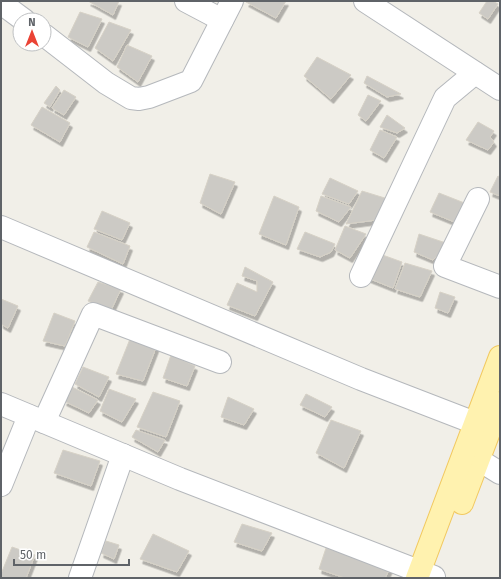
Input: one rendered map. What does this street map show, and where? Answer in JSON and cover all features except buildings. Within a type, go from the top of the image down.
[{"type":"main road","points":[[471,457],[475,422],[500,357]]},
{"type":"main road","points":[[426,576],[471,457],[500,403]]},
{"type":"street","points":[[186,1],[222,20]]},
{"type":"street","points":[[52,41],[106,83],[131,98],[139,99],[192,81],[232,1]]},
{"type":"street","points":[[365,1],[500,89]]},
{"type":"street","points":[[1,2],[14,12]]},
{"type":"street","points":[[361,276],[445,98],[475,73]]},
{"type":"street","points":[[478,200],[444,266],[500,287]]},
{"type":"street","points":[[1,227],[361,379],[475,422]]},
{"type":"street","points":[[1,485],[92,314],[220,362]]},
{"type":"street","points":[[1,404],[123,456],[426,576]]},
{"type":"street","points":[[80,578],[123,456]]},
{"type":"street","points":[[471,457],[500,473]]}]
